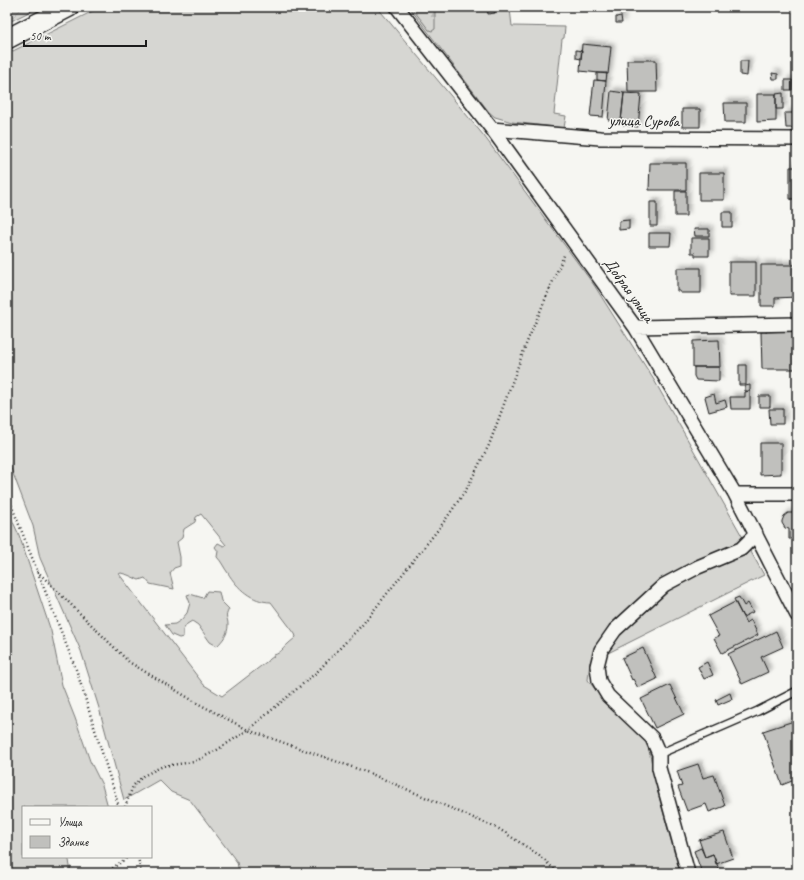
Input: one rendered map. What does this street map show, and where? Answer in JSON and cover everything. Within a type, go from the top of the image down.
[{"type":"street","points":[[7,39],[69,7]]},
{"type":"street","name":"Добрая улица","points":[[397,7],[492,128],[635,327],[735,494],[797,615]]},
{"type":"street","name":"улица Сурова","points":[[492,128],[600,138],[797,139]]},
{"type":"street","points":[[635,327],[797,324]]},
{"type":"street","points":[[735,494],[797,494]]},
{"type":"street","points":[[688,873],[658,768],[659,754],[652,738],[608,696],[599,681],[597,666],[601,650],[615,630],[664,585],[698,567],[740,549],[756,534]]},
{"type":"lane","points":[[659,754],[758,711],[797,690]]},
{"type":"path","points":[[125,806],[133,786],[143,776],[163,766],[194,762],[217,750],[248,730],[317,672],[362,625],[441,526],[466,490],[489,444],[527,342],[571,239]]},
{"type":"path","points":[[7,494],[76,672],[119,806]]},
{"type":"path","points":[[37,571],[129,662],[197,703],[248,730],[369,772],[499,829],[539,855],[558,873]]},
{"type":"path","points":[[106,873],[127,858]]},
{"type":"path","points":[[138,858],[141,873]]},
{"type":"green space","points":[[7,7],[39,7],[7,23]]},
{"type":"green space","points":[[101,7],[377,7],[484,136],[594,285],[654,380],[764,575],[590,662],[588,680],[605,702],[647,741],[658,793],[680,873],[239,873],[237,862],[190,800],[171,792],[159,780],[124,800],[99,708],[81,651],[40,558],[33,526],[7,459],[7,54]],"holes":[[[201,514],[226,545],[224,546],[218,543],[215,547],[218,551],[217,557],[232,579],[251,597],[258,600],[271,602],[296,637],[280,652],[274,655],[222,696],[204,685],[119,574],[121,573],[128,575],[139,580],[145,578],[150,584],[174,589],[170,573],[174,568],[180,566],[177,542],[182,538],[184,529],[195,522],[196,517]]]},
{"type":"green space","points":[[409,7],[511,7],[512,26],[565,27],[564,38],[562,39],[554,114],[566,116],[564,128],[512,122],[495,117],[489,112]]},
{"type":"green space","points":[[411,7],[434,7],[435,29],[432,31],[429,30]]},
{"type":"green space","points":[[7,509],[19,535],[51,631],[62,685],[90,761],[102,785],[108,806],[22,806],[22,858],[67,858],[69,860],[71,873],[7,873]]},
{"type":"green space","points":[[207,591],[219,592],[221,601],[229,609],[226,616],[228,625],[225,637],[217,646],[210,642],[198,625],[192,621],[187,624],[183,630],[183,637],[179,638],[172,635],[165,625],[175,624],[187,613],[190,603],[187,595],[190,594],[203,598]]},
{"type":"building","points":[[487,7],[494,7],[495,13],[488,14]]},
{"type":"building","points":[[621,16],[622,23],[616,23],[616,17]]},
{"type":"building","points":[[582,44],[611,47],[608,74],[580,71]]},
{"type":"building","points":[[576,50],[582,51],[581,59],[576,58]]},
{"type":"building","points":[[627,60],[656,60],[657,92],[628,92]]},
{"type":"building","points":[[740,61],[748,61],[747,76],[740,75]]},
{"type":"building","points":[[597,73],[607,73],[606,81],[597,80]]},
{"type":"building","points":[[772,73],[778,74],[778,79],[773,79]]},
{"type":"building","points":[[594,80],[606,81],[603,117],[590,116]]},
{"type":"building","points":[[785,80],[792,80],[792,90],[785,90]]},
{"type":"building","points":[[611,91],[624,93],[621,121],[608,120]]},
{"type":"building","points":[[624,93],[641,94],[638,127],[623,125],[623,121],[621,121]]},
{"type":"building","points":[[783,93],[783,109],[776,109],[776,94]]},
{"type":"building","points":[[795,93],[797,93],[797,128],[796,128]]},
{"type":"building","points":[[757,94],[776,94],[776,121],[757,122]]},
{"type":"building","points":[[724,103],[746,103],[746,122],[725,122]]},
{"type":"building","points":[[682,109],[700,109],[700,127],[682,127]]},
{"type":"building","points":[[785,113],[795,113],[796,128],[786,128]]},
{"type":"building","points":[[650,163],[686,163],[686,190],[649,190]]},
{"type":"building","points":[[790,167],[797,167],[797,199],[790,199]]},
{"type":"building","points":[[699,173],[724,173],[724,200],[699,200]]},
{"type":"building","points":[[675,191],[686,191],[686,216],[675,216]]},
{"type":"building","points":[[650,202],[657,202],[657,226],[650,226]]},
{"type":"building","points":[[722,212],[732,212],[732,227],[722,227]]},
{"type":"building","points":[[629,220],[629,229],[619,230],[619,221]]},
{"type":"building","points":[[694,229],[709,229],[709,236],[695,236]]},
{"type":"building","points":[[649,233],[671,233],[670,246],[649,246]]},
{"type":"building","points":[[691,238],[709,238],[709,256],[695,256],[695,253],[691,253]]},
{"type":"building","points":[[729,262],[756,262],[756,296],[729,296]]},
{"type":"building","points":[[761,265],[797,265],[797,297],[775,298],[775,306],[761,306]]},
{"type":"building","points":[[677,268],[701,268],[701,293],[680,293],[680,291],[677,291]]},
{"type":"building","points":[[796,331],[797,369],[762,369],[761,332]]},
{"type":"building","points":[[719,340],[720,367],[693,367],[693,341]]},
{"type":"building","points":[[739,365],[746,365],[746,385],[739,385]]},
{"type":"building","points":[[694,367],[719,367],[719,381],[696,380],[694,376]]},
{"type":"building","points":[[750,385],[750,391],[745,391],[745,386]]},
{"type":"building","points":[[750,391],[750,409],[731,409],[730,397],[745,397],[745,392]]},
{"type":"building","points":[[714,394],[716,403],[725,400],[727,407],[709,412],[705,397]]},
{"type":"building","points":[[759,396],[770,396],[770,407],[759,407]]},
{"type":"building","points":[[769,409],[783,409],[783,424],[770,424]]},
{"type":"building","points":[[760,443],[781,443],[781,474],[760,475]]},
{"type":"building","points":[[788,513],[797,513],[797,539],[789,539],[789,529],[785,528],[782,523],[784,516]]},
{"type":"building","points":[[739,597],[744,606],[748,603],[753,612],[743,617],[734,599]]},
{"type":"building","points":[[735,602],[746,623],[751,620],[758,635],[722,653],[714,638],[719,636],[708,616]]},
{"type":"building","points":[[776,631],[783,647],[761,657],[768,672],[742,684],[728,654]]},
{"type":"building","points":[[643,648],[657,679],[638,688],[633,679],[632,680],[622,658]]},
{"type":"building","points":[[707,662],[713,675],[704,679],[698,667]]},
{"type":"building","points":[[670,685],[684,714],[655,728],[641,699]]},
{"type":"building","points":[[730,693],[732,699],[718,705],[716,700]]},
{"type":"building","points":[[797,720],[797,779],[782,785],[763,731]]},
{"type":"building","points":[[698,764],[703,778],[714,775],[725,806],[709,812],[706,804],[687,811],[678,787],[682,786],[677,771]]},
{"type":"building","points":[[797,799],[797,814],[792,801]]},
{"type":"building","points":[[724,832],[733,858],[716,864],[713,854],[705,857],[699,840]]},
{"type":"building","points":[[701,848],[705,857],[713,854],[720,872],[702,873],[694,851]]}]
